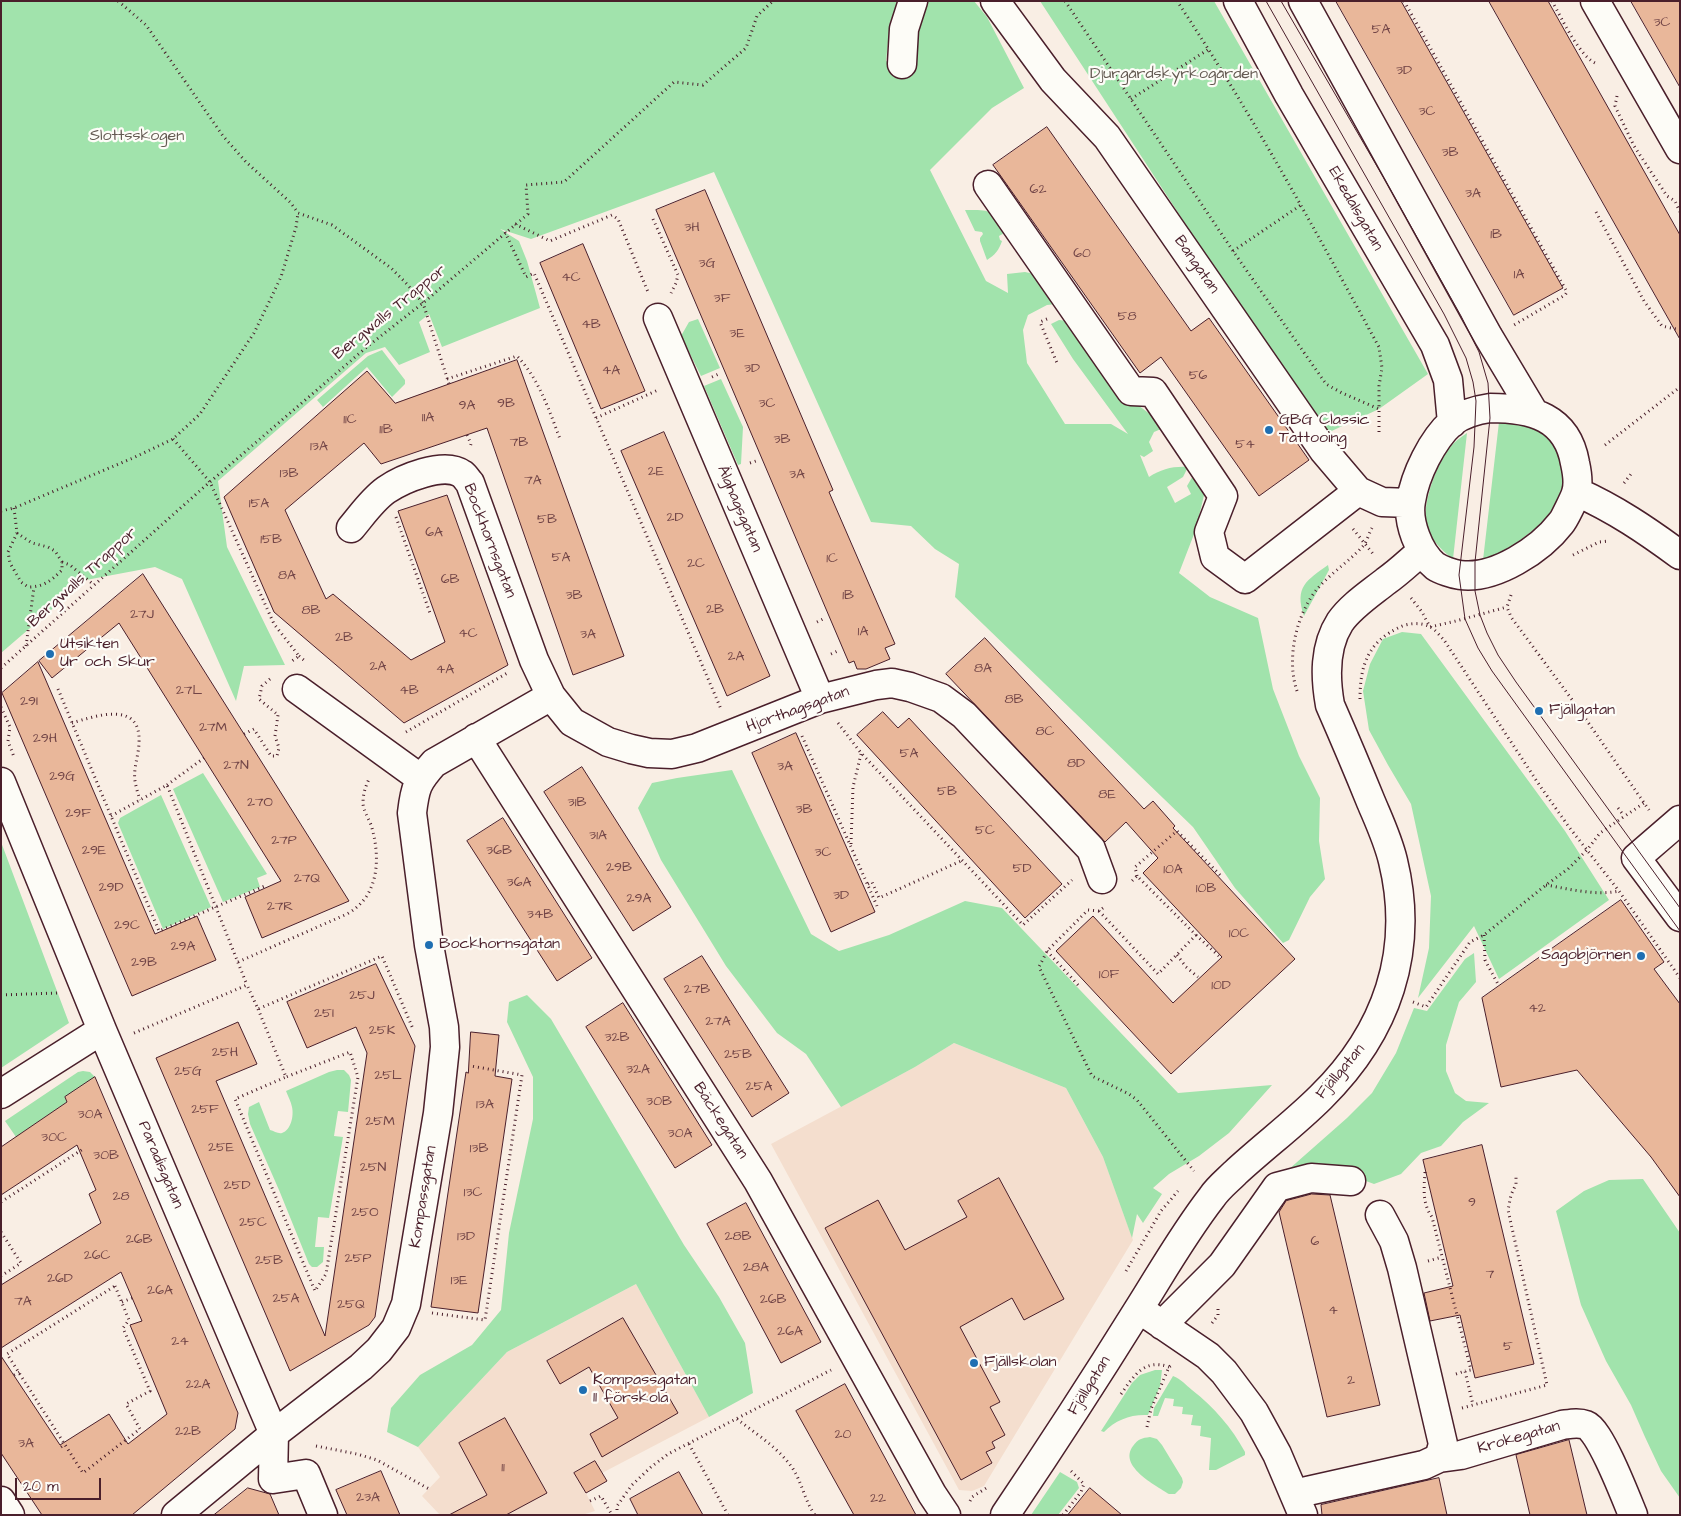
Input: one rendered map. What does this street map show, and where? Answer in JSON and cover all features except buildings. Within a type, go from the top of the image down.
[{"type":"street","points":[[902,64],[904,29],[913,1]]},
{"type":"street","name":"Bangatan","points":[[995,1],[1053,80],[1107,137],[1324,451],[1358,491],[1382,502],[1410,503]]},
{"type":"street","name":"Ekedalsgatan","points":[[1238,1],[1289,95],[1435,345],[1448,380],[1452,423]]},
{"type":"street","points":[[1303,1],[1483,327],[1534,413]]},
{"type":"street","points":[[1595,1],[1680,149]]},
{"type":"street","points":[[988,186],[1131,390],[1153,392],[1223,496],[1209,532],[1215,556],[1245,579],[1358,491]]},
{"type":"street","name":"Älghagsgatan","points":[[658,318],[826,707]]},
{"type":"street","points":[[1490,408],[1519,408],[1534,413],[1563,431],[1568,439],[1575,462],[1577,492],[1562,522],[1533,550],[1507,566],[1474,575],[1460,575],[1437,567],[1422,551],[1412,527],[1410,503],[1424,459],[1452,423],[1465,414],[1490,408]]},
{"type":"street","name":"Bockhornsgatan","points":[[351,528],[385,490],[410,478],[436,470],[452,470],[462,474],[470,484],[534,660],[551,696]]},
{"type":"street","points":[[1577,492],[1606,505],[1634,522],[1680,555]]},
{"type":"street","name":"Fjällgatan","points":[[1005,1515],[1061,1432],[1171,1255],[1213,1195],[1255,1154],[1303,1114],[1344,1072],[1362,1049],[1386,1001],[1398,955],[1400,930],[1397,883],[1385,835],[1330,705],[1326,684],[1327,658],[1332,639],[1341,622],[1357,604],[1422,551]]},
{"type":"street","name":"Hjorthagsgatan","points":[[551,696],[572,722],[608,742],[631,750],[672,754],[697,748],[826,707],[854,689],[892,683],[910,687],[940,698],[964,715],[1091,850],[1106,880]]},
{"type":"street","points":[[297,689],[420,778],[434,763],[551,696]]},
{"type":"street","name":"Bäckegatan","points":[[476,738],[758,1181],[932,1494],[946,1515]]},
{"type":"street","name":"Paradisgatan","points":[[8,770],[83,984],[114,1033],[274,1434],[273,1479],[306,1474],[323,1515]]},
{"type":"street","name":"Kompassgatan","points":[[176,1515],[274,1434],[361,1367],[379,1350],[396,1328],[406,1304],[438,1113],[444,1047],[444,1027],[429,945],[412,813],[414,793],[420,778]]},
{"type":"street","points":[[1673,826],[1636,858],[1680,917]]},
{"type":"street","points":[[1,1094],[114,1033]]},
{"type":"street","points":[[1162,1325],[1222,1265],[1277,1187],[1311,1178],[1351,1181]]},
{"type":"street","points":[[1380,1215],[1394,1241],[1402,1268],[1443,1444],[1439,1458]]},
{"type":"street","points":[[1139,1309],[1208,1356],[1224,1372],[1254,1412],[1277,1454],[1299,1504]]},
{"type":"street","name":"Krokegatan","points":[[1299,1504],[1424,1465],[1439,1458],[1460,1455],[1562,1425],[1577,1423],[1587,1425],[1595,1433],[1633,1515]]},
{"type":"street","points":[[1,1501],[10,1515]]},
{"type":"path","points":[[118,1],[146,25],[223,136],[246,162],[291,203],[298,213],[332,226],[391,268],[405,282],[423,303],[448,384]]},
{"type":"path","name":"Bergwalls Trappor","points":[[1,668],[210,482],[368,346],[423,303],[528,214],[526,185],[564,182],[674,82],[703,86],[746,48],[757,16],[773,1]]},
{"type":"path","points":[[1065,1],[1233,251],[1326,384],[1379,409]]},
{"type":"path","points":[[1177,1],[1209,49],[1301,205],[1379,347],[1382,368],[1379,386],[1378,432]]},
{"type":"path","points":[[1404,1],[1567,292],[1514,325]]},
{"type":"path","points":[[1552,1],[1578,47],[1594,63],[1606,66]]},
{"type":"path","points":[[1131,99],[1209,49]]},
{"type":"path","points":[[1618,91],[1615,106],[1634,146],[1666,196],[1675,202],[1680,212]]},
{"type":"path","points":[[1233,251],[1301,205]]},
{"type":"path","points":[[1596,212],[1644,301],[1657,320],[1662,326],[1680,330]]},
{"type":"path","points":[[1,511],[14,508],[133,458],[173,439],[200,414],[254,333],[281,277],[296,227],[298,213]]},
{"type":"path","points":[[515,224],[550,241],[612,215],[618,219],[658,318]]},
{"type":"path","points":[[653,219],[678,275],[676,284],[658,318]]},
{"type":"path","points":[[505,232],[526,276],[534,273],[724,715]]},
{"type":"path","points":[[447,379],[518,356],[543,393],[560,439]]},
{"type":"path","points":[[596,418],[684,378]]},
{"type":"path","points":[[1605,445],[1680,387]]},
{"type":"path","points":[[468,434],[471,444],[469,452]]},
{"type":"path","points":[[173,439],[210,482],[274,624],[306,662]]},
{"type":"path","points":[[14,508],[18,533],[8,552],[10,563],[20,582],[28,587],[44,585],[51,581],[62,570],[60,556],[48,547],[32,543],[18,533]]},
{"type":"path","points":[[395,514],[431,616]]},
{"type":"path","points":[[1572,556],[1599,542],[1615,542]]},
{"type":"path","points":[[1299,696],[1293,679],[1293,655],[1297,631],[1306,606],[1318,588],[1365,544]]},
{"type":"path","points":[[62,562],[70,565],[94,585]]},
{"type":"path","points":[[26,646],[34,587]]},
{"type":"path","points":[[1515,592],[1510,596],[1507,607],[1515,622],[1644,803],[1673,826]]},
{"type":"path","points":[[1430,627],[1444,640],[1540,786],[1619,891],[1680,978]]},
{"type":"path","points":[[292,661],[299,656]]},
{"type":"path","points":[[403,734],[514,669]]},
{"type":"path","points":[[58,689],[159,931],[267,885]]},
{"type":"path","points":[[826,707],[862,753],[1023,925],[1070,881],[1106,880],[1137,876]]},
{"type":"path","points":[[1,708],[10,727],[8,770]]},
{"type":"path","points":[[244,734],[254,728],[271,756],[277,756],[279,748],[275,736],[278,715],[283,712]]},
{"type":"path","points":[[72,722],[116,713],[128,716],[135,724],[139,740],[134,779],[140,800]]},
{"type":"path","points":[[799,729],[877,906]]},
{"type":"path","points":[[851,846],[853,787],[862,753]]},
{"type":"path","points":[[111,816],[167,785],[204,758]]},
{"type":"path","points":[[238,962],[347,914],[358,908],[370,893],[376,869],[377,850],[372,826],[362,805],[364,788],[374,770]]},
{"type":"path","points":[[167,785],[286,1077]]},
{"type":"path","points":[[1410,1001],[1426,1007],[1470,942],[1484,934],[1568,869],[1587,850],[1600,833],[1644,803]]},
{"type":"path","points":[[1618,808],[1624,816]]},
{"type":"path","points":[[1596,828],[1600,833]]},
{"type":"path","points":[[1220,957],[1137,876],[1135,867],[1177,831],[1222,877]]},
{"type":"path","points":[[868,884],[872,882],[879,898],[962,861]]},
{"type":"path","points":[[1099,912],[1106,880]]},
{"type":"path","points":[[1546,885],[1598,893],[1619,891]]},
{"type":"path","points":[[1194,1171],[1138,1100],[1092,1076],[1039,967],[1047,951],[1088,910],[1099,912],[1158,974],[1196,935]]},
{"type":"path","points":[[1484,934],[1485,960],[1499,986]]},
{"type":"path","points":[[1047,951],[1078,986]]},
{"type":"path","points":[[1177,954],[1186,967],[1198,977]]},
{"type":"path","points":[[258,1009],[382,956],[416,1037]]},
{"type":"path","points":[[1,995],[59,993],[83,984]]},
{"type":"path","points":[[114,1033],[247,985]]},
{"type":"path","points":[[350,1052],[358,1077],[326,1274],[315,1292],[235,1099],[286,1077],[350,1052]]},
{"type":"path","points":[[424,1312],[485,1320],[522,1075],[469,1066]]},
{"type":"path","points":[[1,1202],[83,1150]]},
{"type":"path","points":[[1189,1178],[1200,1166]]},
{"type":"path","points":[[1425,1172],[1423,1198],[1427,1210],[1432,1217],[1471,1370],[1465,1371]]},
{"type":"path","points":[[1436,1414],[1547,1385],[1508,1210],[1511,1195],[1516,1184],[1516,1174]]},
{"type":"path","points":[[1144,1240],[1161,1211],[1183,1184]]},
{"type":"path","points":[[1,1232],[21,1263],[1,1276]]},
{"type":"path","points":[[115,1286],[129,1320],[123,1328],[150,1391],[126,1404],[140,1429],[84,1473],[20,1372],[7,1354],[115,1286]]},
{"type":"path","points":[[122,1302],[132,1298]]},
{"type":"path","points":[[1120,1396],[1134,1375],[1140,1370],[1160,1364],[1170,1367],[1151,1409],[1147,1427]]},
{"type":"path","points":[[618,1515],[618,1506],[632,1485],[668,1454],[832,1370]]},
{"type":"path","points":[[14,1376],[20,1372]]},
{"type":"path","points":[[737,1419],[771,1446],[790,1465],[815,1515]]},
{"type":"path","points":[[61,1447],[65,1444]]},
{"type":"path","points":[[690,1444],[728,1515]]},
{"type":"path","points":[[1063,1515],[1081,1492],[1084,1484],[1070,1470],[1074,1464]]},
{"type":"path","points":[[590,1501],[601,1496],[612,1515]]},
{"type":"path","points":[[967,1497],[972,1496]]},
{"type":"shaded area","name":"Fjällskolan","points":[[954,1043],[1066,1088],[1103,1157],[1133,1240],[984,1486],[972,1491],[959,1490],[771,1144],[915,1067]]},
{"type":"shaded area","name":"Kompassgatan 11 förskola","points":[[636,1284],[709,1417],[602,1473],[586,1493],[595,1511],[582,1515],[440,1515],[422,1496],[440,1477],[418,1447],[507,1352]]},
{"type":"green space","name":"Slottsskogen","points":[[1,1],[898,1],[890,23],[886,61],[907,69],[924,1],[974,1],[987,17],[1024,88],[992,108],[930,170],[986,281],[1008,293],[1007,274],[1025,272],[1034,274],[1057,304],[1047,305],[1028,315],[1023,330],[1027,363],[1065,424],[1111,424],[1128,434],[1073,359],[1051,324],[1059,320],[1068,321],[1125,394],[1153,417],[1159,425],[1161,429],[1154,432],[1149,442],[1153,451],[1144,457],[1140,455],[1149,477],[1168,469],[1188,467],[1183,477],[1167,487],[1175,503],[1191,494],[1187,486],[1194,474],[1205,491],[1196,529],[1179,573],[1210,597],[1258,618],[1273,689],[1299,756],[1320,798],[1319,841],[1325,879],[1310,897],[1289,940],[1283,943],[1235,888],[1193,827],[955,597],[959,564],[935,549],[911,526],[871,522],[714,172],[531,239],[500,229],[519,241],[527,261],[540,308],[442,347],[429,314],[419,322],[430,352],[399,365],[385,347],[366,353],[218,481],[227,547],[285,665],[244,666],[236,701],[182,579],[155,567],[86,580],[1,653]]},
{"type":"green space","name":"Djurgårdskyrkogården","points":[[1040,1],[1214,1],[1428,374],[1379,409],[1323,435]]},
{"type":"green space","points":[[965,210],[990,212],[1006,232],[999,236],[1002,241],[1000,247],[987,260],[980,241],[983,234],[982,232],[975,231]]},
{"type":"green space","points":[[698,319],[720,368],[701,376],[681,336],[689,322]]},
{"type":"green space","points":[[382,350],[405,380],[405,384],[392,397],[367,367],[323,407],[317,400],[368,356]]},
{"type":"green space","points":[[721,379],[743,427],[741,464],[738,465],[704,386]]},
{"type":"green space","points":[[1512,421],[1537,429],[1544,433],[1552,442],[1560,458],[1563,485],[1558,502],[1538,527],[1502,553],[1483,560],[1499,422]]},
{"type":"green space","points":[[1467,433],[1453,559],[1432,538],[1427,528],[1427,504],[1432,483],[1444,455],[1453,444]]},
{"type":"green space","points":[[1328,565],[1329,570],[1304,616],[1301,598],[1304,585]]},
{"type":"green space","points":[[1402,632],[1421,634],[1565,831],[1609,900],[1499,979],[1474,926],[1418,998],[1429,948],[1431,896],[1411,804],[1369,730],[1363,691],[1370,664],[1383,639]]},
{"type":"green space","points":[[732,770],[811,934],[839,951],[889,935],[965,901],[1002,908],[1178,1093],[1272,1085],[1229,1133],[1199,1156],[1169,1174],[1153,1188],[1162,1194],[1143,1223],[1137,1214],[1132,1238],[1103,1157],[1066,1088],[954,1043],[915,1067],[841,1107],[806,1054],[777,1033],[726,966],[661,860],[638,808],[652,783]]},
{"type":"green space","points":[[203,773],[267,874],[257,878],[260,887],[223,902],[173,789]]},
{"type":"green space","points":[[161,795],[211,907],[163,929],[118,823],[120,818]]},
{"type":"green space","points":[[1,842],[69,1023],[1,1068]]},
{"type":"green space","points":[[1474,953],[1476,982],[1459,1002],[1446,1045],[1446,1071],[1455,1093],[1466,1101],[1489,1103],[1463,1122],[1441,1146],[1421,1153],[1401,1174],[1374,1184],[1350,1175],[1288,1170],[1347,1118],[1372,1093],[1396,1053],[1414,1008],[1427,1011],[1465,959]]},
{"type":"green space","points":[[527,995],[551,1019],[684,1245],[719,1297],[745,1343],[753,1393],[709,1417],[636,1284],[507,1352],[418,1447],[387,1432],[391,1408],[420,1375],[472,1345],[501,1310],[509,1233],[533,1119],[533,1077],[507,1022],[509,1002]]},
{"type":"green space","points":[[337,1070],[344,1070],[351,1080],[348,1112],[338,1111],[334,1136],[343,1137],[329,1218],[318,1217],[315,1247],[324,1247],[323,1262],[317,1267],[312,1267],[309,1264],[250,1124],[248,1114],[249,1107],[259,1102],[270,1130],[282,1133],[290,1126],[293,1114],[292,1105],[286,1091]]},
{"type":"green space","points":[[78,1072],[90,1072],[95,1077],[65,1097],[67,1102],[16,1137],[5,1121]]},
{"type":"green space","points":[[1643,1179],[1680,1233],[1680,1498],[1661,1471],[1631,1405],[1606,1361],[1581,1305],[1556,1211],[1584,1191],[1609,1180]]},
{"type":"green space","points":[[1155,1370],[1162,1370],[1160,1386],[1148,1415],[1124,1419],[1113,1424],[1104,1432],[1101,1431],[1132,1383],[1140,1375]]},
{"type":"green space","points":[[1173,1376],[1183,1382],[1215,1411],[1228,1426],[1245,1452],[1245,1455],[1216,1470],[1209,1470],[1211,1438],[1200,1436],[1201,1426],[1191,1425],[1193,1415],[1182,1414],[1183,1407],[1173,1406],[1174,1399],[1165,1398],[1158,1416],[1153,1416],[1154,1408]]},
{"type":"green space","points":[[1150,1437],[1157,1439],[1162,1445],[1182,1478],[1181,1488],[1175,1494],[1169,1494],[1148,1480],[1134,1468],[1130,1461],[1130,1453],[1133,1446],[1140,1439]]},
{"type":"green space","points":[[1060,1472],[1077,1482],[1079,1488],[1058,1515],[1031,1515]]},
{"type":"tram line","points":[[1266,1],[1444,314],[1466,358],[1476,401],[1474,447],[1459,575],[1465,619],[1478,648],[1492,671],[1680,931]]},
{"type":"tram line","points":[[1281,1],[1385,180],[1479,352],[1488,383],[1490,418],[1475,562],[1475,591],[1480,615],[1487,633],[1498,655],[1516,682],[1680,908]]},
{"type":"place","name":"GBG Classic Tattooing","points":[[1269,430]]},
{"type":"place","name":"Utsikten Ur och Skur","points":[[50,654]]},
{"type":"place","name":"Fjällgatan","points":[[1539,711]]},
{"type":"place","name":"Bockhornsgatan","points":[[429,945]]},
{"type":"place","name":"Sagobjörnen","points":[[1641,956]]},
{"type":"place","name":"Fjällskolan","points":[[974,1363]]},
{"type":"place","name":"Kompassgatan 11 förskola","points":[[583,1390]]}]
